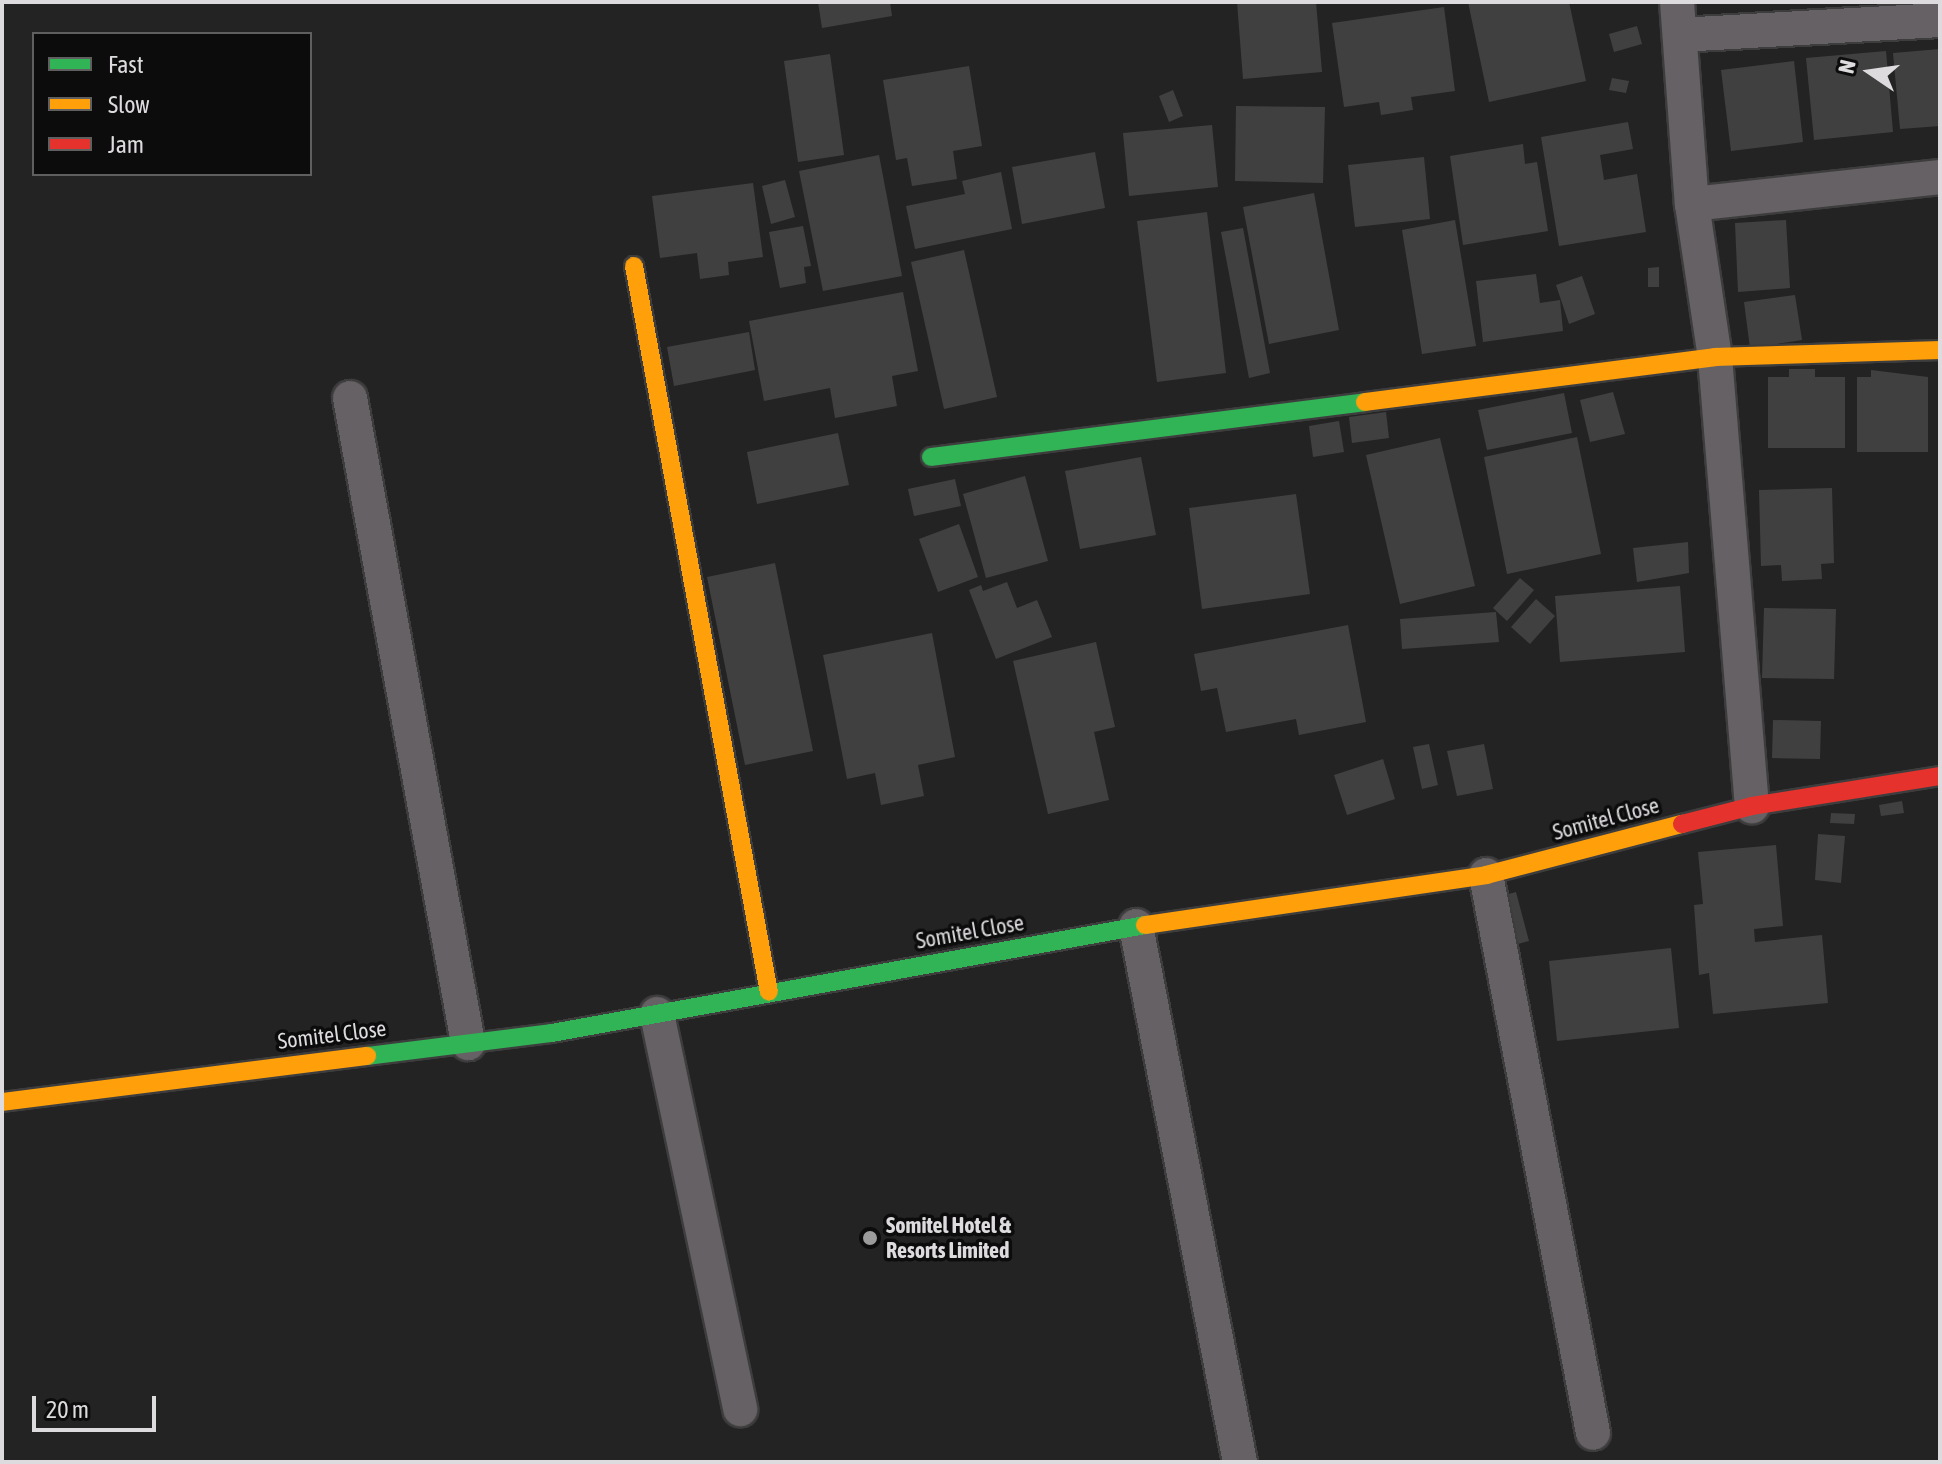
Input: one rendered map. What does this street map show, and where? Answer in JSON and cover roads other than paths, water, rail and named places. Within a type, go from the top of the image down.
[{"type":"street","points":[[1752,806],[1715,357],[1692,204],[1678,19],[1940,20]]},
{"type":"street","points":[[1692,204],[1940,177]]},
{"type":"street","points":[[634,266],[769,992]]},
{"type":"street","points":[[931,457],[1715,357],[1940,350]]},
{"type":"street","points":[[350,398],[468,1043]]},
{"type":"street","name":"Somitel Close","points":[[2,1102],[468,1043],[657,1014],[1136,926],[1486,875],[1752,806],[1940,776]]},
{"type":"street","points":[[1486,875],[1593,1433]]},
{"type":"street","points":[[1136,926],[1240,1462]]},
{"type":"street","points":[[657,1014],[740,1409]]},
{"type":"place","name":"Somitel Hotel & Resorts Limited","points":[[870,1238]]}]
